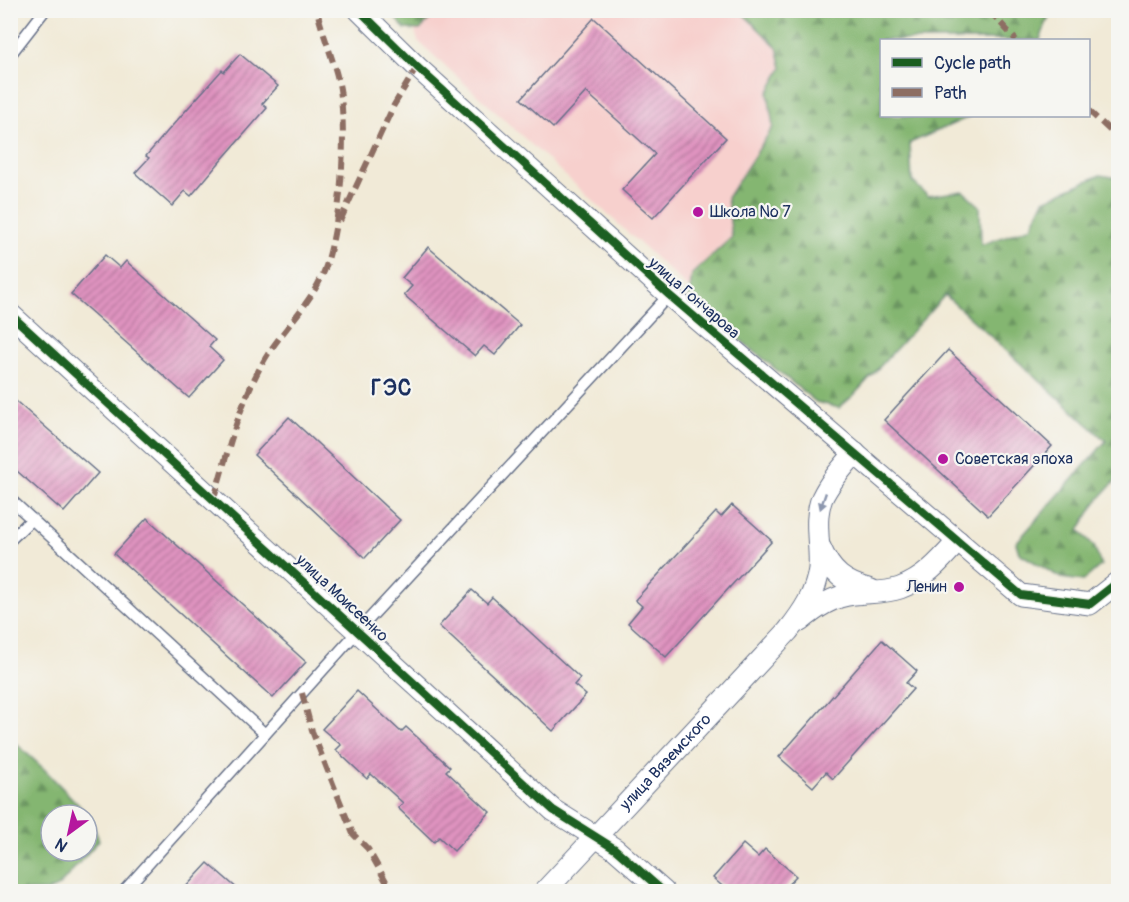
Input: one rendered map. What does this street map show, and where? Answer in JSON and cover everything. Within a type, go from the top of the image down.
[{"type":"street","name":"улица Гончарова","points":[[360,10],[417,67],[669,295],[1021,595],[1090,604],[1119,582]]},
{"type":"street","name":"улица Моисеенко","points":[[10,314],[553,810],[630,861],[664,891]]},
{"type":"street","points":[[788,631],[806,608],[815,588],[819,568],[818,521],[821,500],[835,477],[855,453]]},
{"type":"street","points":[[788,631],[812,611],[831,600],[850,594],[899,588],[920,579],[938,564],[958,541]]},
{"type":"street","points":[[819,543],[827,563],[839,576],[854,586],[876,592]]},
{"type":"street","name":"улица Вяземского","points":[[544,891],[788,631]]},
{"type":"lane","points":[[10,55],[45,10]]},
{"type":"lane","points":[[123,891],[358,631],[669,295]]},
{"type":"lane","points":[[10,499],[265,734]]},
{"type":"lane","points":[[10,540],[32,519]]},
{"type":"shaded area","name":"Школа № 7","points":[[409,11],[751,11],[873,121],[706,304],[418,41]]},
{"type":"green space","points":[[389,11],[425,11],[429,20],[420,30],[405,29]]},
{"type":"green space","points":[[740,11],[1051,11],[1040,39],[880,39],[880,117],[969,117],[910,143],[912,181],[928,196],[963,191],[980,206],[981,245],[1031,227],[1044,200],[1100,175],[1118,178],[1118,478],[1096,502],[1079,530],[1094,546],[1101,565],[1083,581],[1061,578],[1019,553],[1016,543],[1106,441],[945,295],[854,395],[839,408],[816,402],[689,298],[692,274],[732,237],[727,198],[773,127],[768,93],[782,68],[777,47]]},
{"type":"green space","points":[[11,739],[77,803],[39,803],[39,863],[79,863],[59,886],[48,891],[11,891]]},
{"type":"building","points":[[594,18],[726,138],[653,218],[622,190],[655,154],[586,92],[553,128],[521,99]]},
{"type":"building","points":[[240,54],[278,86],[262,104],[267,108],[191,196],[185,191],[172,206],[135,173],[149,158],[146,156],[172,126],[222,70],[224,72]]},
{"type":"building","points":[[428,247],[520,325],[495,355],[484,346],[475,356],[404,295],[412,286],[402,278]]},
{"type":"building","points":[[105,255],[120,268],[126,261],[215,340],[209,347],[223,360],[189,398],[71,294]]},
{"type":"building","points":[[948,350],[1052,446],[988,516],[884,420]]},
{"type":"building","points":[[10,396],[98,473],[64,512],[10,465]]},
{"type":"building","points":[[289,417],[400,520],[365,558],[254,455]]},
{"type":"building","points":[[732,505],[772,541],[666,657],[628,623],[642,606],[635,600],[716,512],[721,517]]},
{"type":"building","points":[[147,518],[306,662],[273,698],[114,554]]},
{"type":"building","points":[[472,590],[487,603],[492,597],[580,678],[574,685],[586,695],[553,731],[439,626]]},
{"type":"building","points":[[882,640],[917,671],[906,683],[913,689],[833,779],[826,772],[813,787],[779,757]]},
{"type":"building","points":[[357,691],[401,732],[406,727],[450,767],[446,771],[490,812],[454,851],[439,837],[434,842],[398,808],[403,803],[371,774],[367,779],[336,750],[341,745],[322,729]]},
{"type":"building","points":[[743,844],[758,857],[765,849],[796,876],[782,891],[728,891],[713,878]]},
{"type":"building","points":[[208,863],[240,891],[182,891]]},
{"type":"marked path","points":[[214,499],[236,424],[250,388],[275,343],[300,311],[321,278],[336,226],[343,154],[342,109],[338,79],[317,10]]},
{"type":"marked path","points":[[989,10],[1015,39]]},
{"type":"marked path","points":[[340,221],[394,105],[417,67]]},
{"type":"marked path","points":[[1090,112],[1118,138]]},
{"type":"marked path","points":[[302,693],[312,731],[353,834],[368,849],[392,892]]},
{"type":"cycle path","points":[[359,10],[417,67],[669,295],[1021,595],[1090,604],[1118,582]]},
{"type":"cycle path","points":[[10,314],[553,810],[615,849],[664,892]]},
{"type":"place","name":"Школа № 7","points":[[698,212]]},
{"type":"place","name":"Советская эпоха","points":[[943,459]]},
{"type":"place","name":"Ленин","points":[[959,587]]},
{"type":"district","name":"ГЭС","points":[[392,388]]}]
